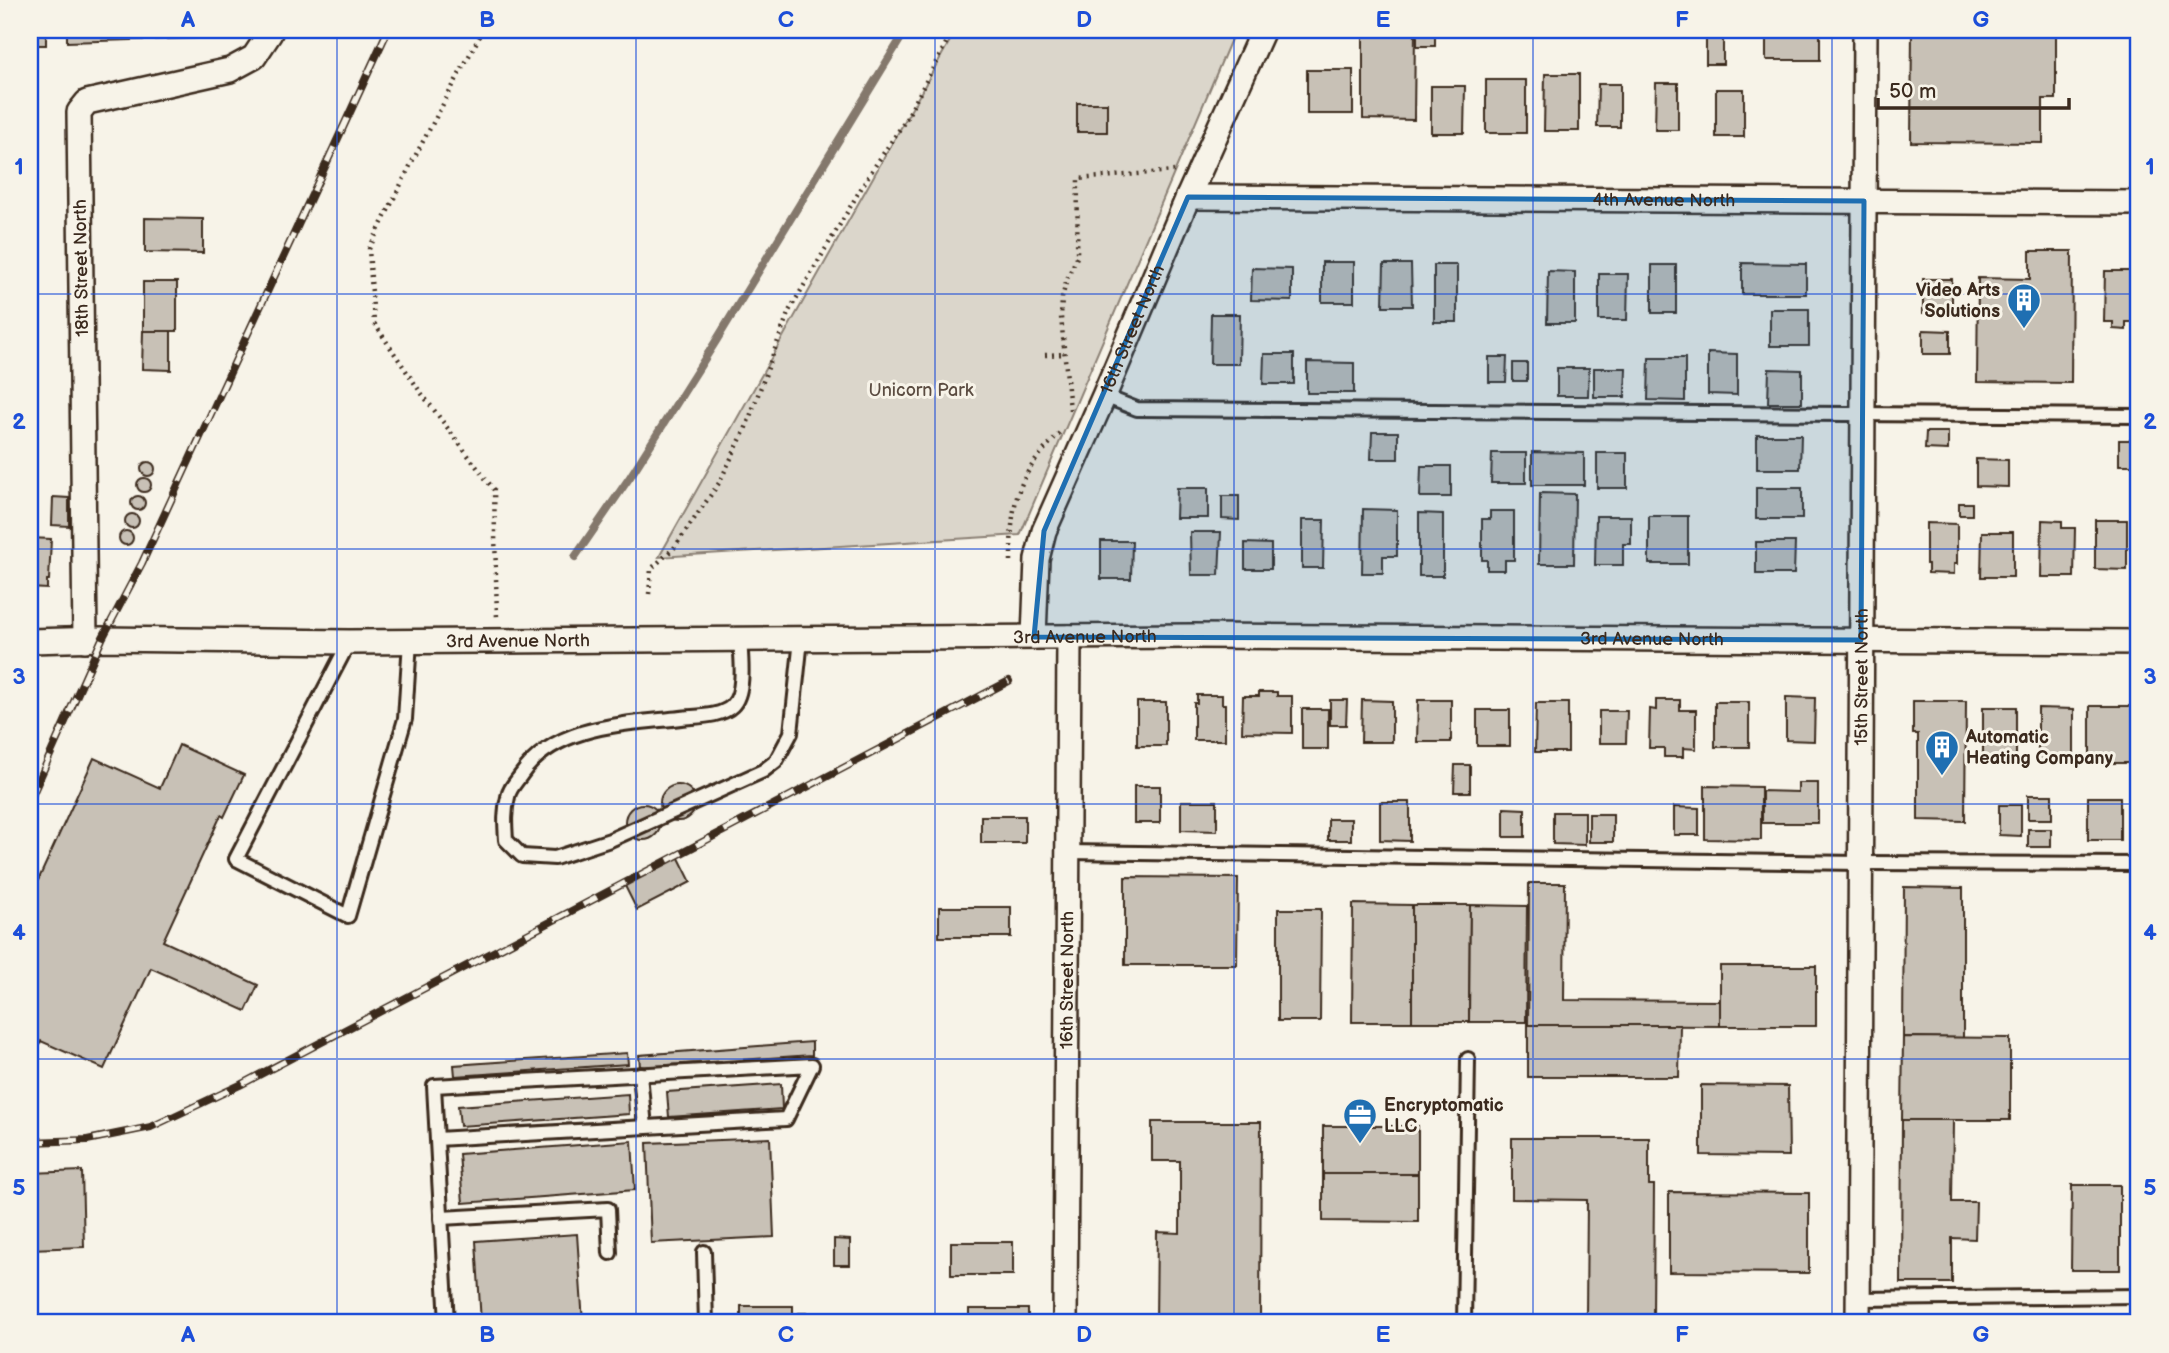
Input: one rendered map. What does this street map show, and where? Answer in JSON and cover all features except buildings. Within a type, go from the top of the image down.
[{"type":"street","name":"16th Street North","points":[[1034,637],[1037,559],[1044,531],[1263,30]]},
{"type":"street","name":"15th Street North","points":[[1857,1323],[1865,30]]},
{"type":"street","name":"18th Street North","points":[[85,639],[79,112],[87,102],[230,70],[254,57],[271,32]]},
{"type":"street","name":"4th Avenue North","points":[[1188,197],[2139,203]]},
{"type":"street","name":"3rd Avenue North","points":[[30,640],[349,642],[1069,637],[2139,642]]},
{"type":"street","name":"16th Street North","points":[[1065,1323],[1069,637]]},
{"type":"lane","points":[[1104,396],[1137,409],[2139,416]]},
{"type":"lane","points":[[740,639],[739,695],[732,707],[714,714],[608,726],[548,747],[525,769],[508,794],[504,818],[506,840],[522,856],[555,858],[610,840],[763,771],[776,761],[791,733],[801,639]]},
{"type":"lane","points":[[349,642],[236,859],[348,916],[405,719],[410,641]]},
{"type":"lane","points":[[1068,852],[1860,863],[2139,864]]},
{"type":"lane","points":[[1464,1323],[1468,1059]]},
{"type":"lane","points":[[437,1139],[786,1119],[811,1065],[433,1086],[447,1323]]},
{"type":"lane","points":[[640,1074],[645,1127]]},
{"type":"lane","points":[[441,1218],[608,1209],[610,1253]]},
{"type":"lane","points":[[704,1252],[706,1323]]},
{"type":"lane","points":[[1857,1299],[2139,1296]]},
{"type":"path","points":[[483,30],[369,249],[374,323],[419,390],[494,490],[498,640]]},
{"type":"path","points":[[649,594],[651,569],[674,548],[719,482],[745,430],[789,311],[869,175],[905,121],[953,30]]},
{"type":"path","points":[[1011,564],[1014,503],[1024,478],[1068,422],[1070,410],[1061,317],[1067,279],[1077,257],[1078,179],[1200,169]]},
{"type":"path","points":[[1045,355],[1065,354]]},
{"type":"highlighted area","points":[[1188,197],[1864,201],[1861,640],[1034,637],[1044,531]]},
{"type":"green space","name":"Unicorn Park","points":[[956,30],[1235,30],[1020,535],[659,557]]},
{"type":"waterway","points":[[575,557],[630,477],[716,341],[906,30]]},
{"type":"railway","points":[[30,800],[102,639],[142,563],[388,30]]},
{"type":"railway","points":[[30,1142],[87,1140],[151,1127],[240,1085],[1009,681]]},
{"type":"place","name":"Video Arts Solutions","points":[[2024,330]]},
{"type":"place","name":"Automatic Heating Company","points":[[1942,777]]},
{"type":"place","name":"Encryptomatic LLC","points":[[1360,1145]]}]
